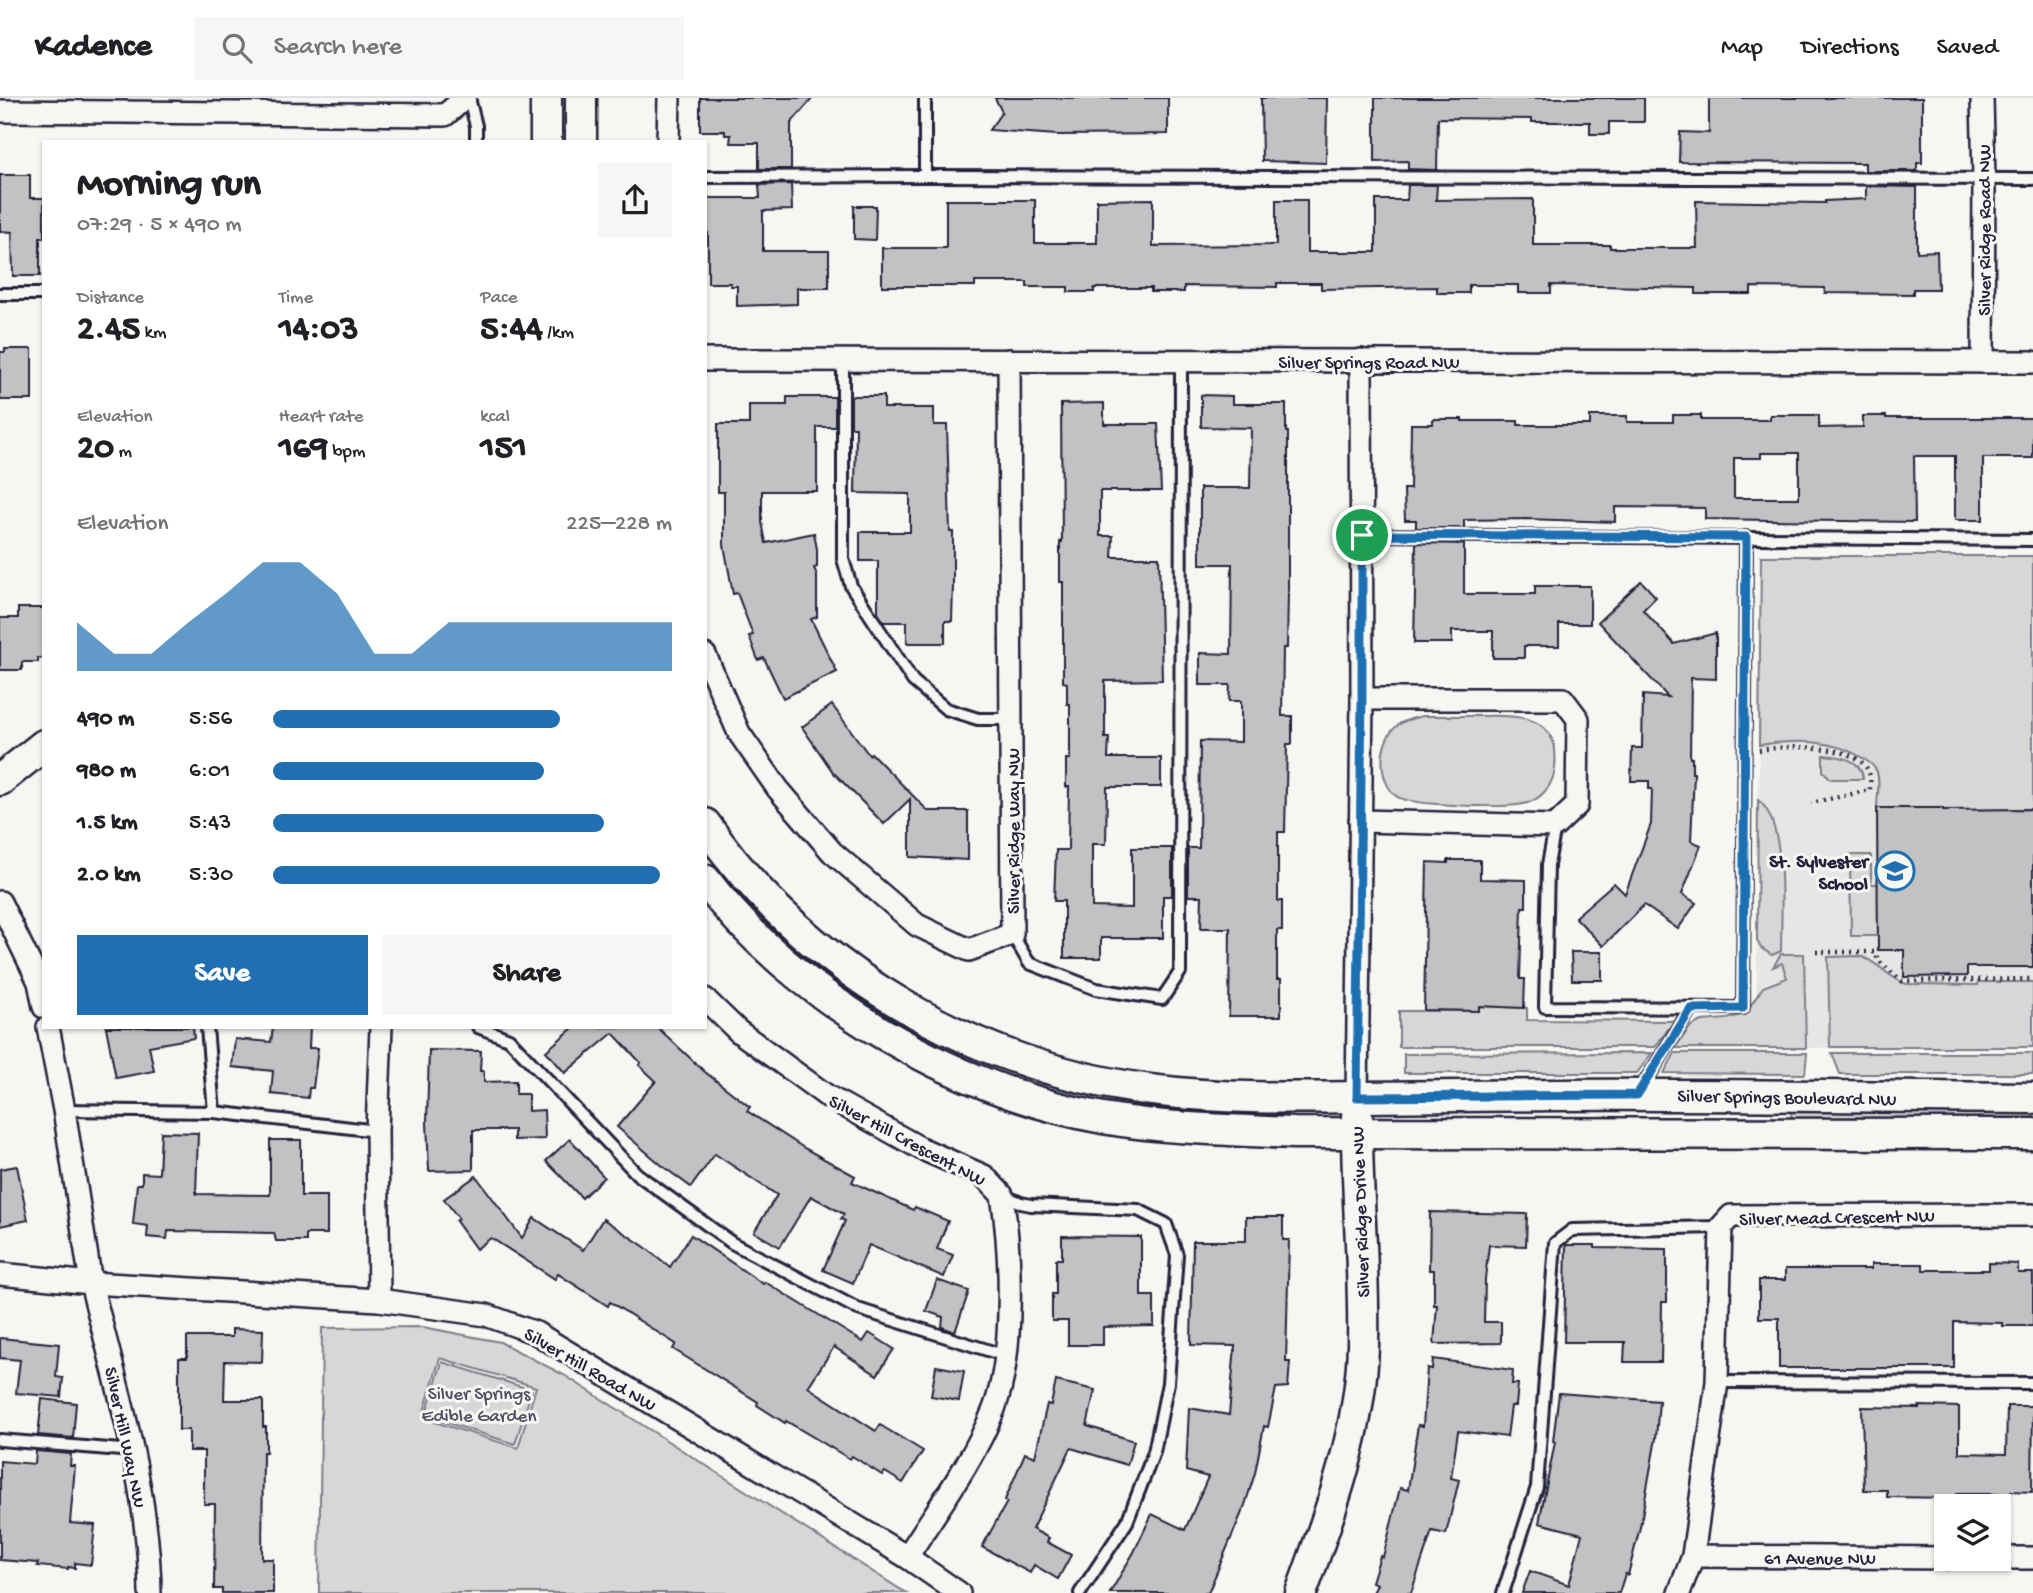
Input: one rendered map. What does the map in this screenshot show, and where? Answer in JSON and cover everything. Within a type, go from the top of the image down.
[{"type":"street","points":[[0,111],[445,115],[467,98]]},
{"type":"street","points":[[546,98],[546,140]]},
{"type":"street","points":[[581,98],[581,140]]},
{"type":"street","points":[[668,140],[669,98]]},
{"type":"street","name":"Silver Ridge Road NW","points":[[1982,98],[1983,362]]},
{"type":"street","name":"Silver Springs Road NW","points":[[707,360],[2033,362]]},
{"type":"street","name":"Silver Ridge Way NW","points":[[707,660],[739,733],[778,789],[832,852],[917,925],[969,950],[1012,934],[1009,360]]},
{"type":"street","name":"Silver Ridge Drive NW","points":[[1301,1593],[1329,1517],[1354,1426],[1363,1347],[1357,1133],[1362,699],[1361,360]]},
{"type":"street","points":[[1360,821],[1555,826],[1577,805],[1578,719],[1563,699],[1362,699]]},
{"type":"street","points":[[0,780],[42,747]]},
{"type":"street","name":"Silver Springs Boulevard NW","points":[[707,827],[752,883],[821,950],[880,992],[941,1027],[1037,1065],[1148,1089],[1211,1096],[2033,1098]]},
{"type":"street","name":"Silver Springs Boulevard NW","points":[[707,882],[780,960],[835,1004],[896,1041],[942,1065],[1025,1098],[1102,1118],[1174,1128],[1357,1133],[2033,1134]]},
{"type":"street","points":[[0,902],[39,982],[42,997]]},
{"type":"street","name":"Silver Hill Crescent NW","points":[[707,1001],[738,1031],[827,1096],[920,1148],[984,1176],[1002,1195],[1009,1292],[1006,1356],[995,1407],[973,1452],[906,1557]]},
{"type":"street","name":"Silver Hill Way NW","points":[[48,1029],[91,1283],[132,1451],[150,1550],[150,1593]]},
{"type":"street","points":[[379,1300],[377,1131],[381,1029]]},
{"type":"street","name":"Silver Mead Crescent NW","points":[[1679,1593],[1693,1556],[1717,1382],[1721,1227],[1731,1216],[2033,1215]]},
{"type":"street","points":[[0,1274],[91,1283]]},
{"type":"street","name":"Silver Hill Road NW","points":[[91,1283],[379,1300],[486,1315],[536,1333],[906,1557],[958,1593]]},
{"type":"street","name":"61 Avenue NW","points":[[1693,1556],[1934,1558]]},
{"type":"street","points":[[2011,1558],[2033,1558]]},
{"type":"lane","points":[[467,98],[476,126],[477,140]]},
{"type":"lane","points":[[925,98],[925,176]]},
{"type":"lane","points":[[707,177],[2033,179]]},
{"type":"lane","points":[[0,294],[42,294]]},
{"type":"lane","points":[[843,360],[844,559],[851,586],[913,681],[946,709],[978,719],[1011,719]]},
{"type":"lane","points":[[1012,934],[1028,963],[1096,989],[1162,999],[1180,972],[1181,360]]},
{"type":"lane","points":[[1362,535],[2033,540]]},
{"type":"lane","points":[[1555,826],[1548,865],[1545,1007],[1743,1008],[1746,537]]},
{"type":"lane","points":[[1637,1095],[1691,1009]]},
{"type":"lane","points":[[207,1029],[214,1112]]},
{"type":"lane","points":[[483,1029],[509,1039],[637,1174],[732,1243],[858,1309],[1006,1356]]},
{"type":"lane","points":[[64,1110],[214,1112],[377,1131]]},
{"type":"lane","points":[[1002,1195],[1031,1205],[1138,1210],[1166,1224],[1177,1255],[1168,1383],[1154,1452],[1127,1522],[1080,1593]]},
{"type":"lane","points":[[1503,1593],[1537,1487],[1555,1243],[1572,1230],[1721,1227]]},
{"type":"lane","points":[[1717,1382],[2033,1383]]},
{"type":"lane","points":[[0,1440],[132,1451]]},
{"type":"path","points":[[1744,753],[1787,747],[1816,748],[1843,753],[1865,765],[1869,773],[1870,790],[1811,803]]},
{"type":"path","points":[[1816,952],[1874,952],[1879,961],[1902,981],[2033,979]]},
{"type":"shaded area","name":"St. Sylvester School","points":[[1761,556],[2033,556],[2033,1048],[1756,1048]]},
{"type":"green space","points":[[1761,556],[2033,556],[2033,809],[1967,810],[1944,816],[1943,808],[1877,808],[1879,783],[1876,770],[1869,762],[1852,752],[1813,742],[1759,745]]},
{"type":"green space","points":[[1423,716],[1512,716],[1535,722],[1545,728],[1555,750],[1555,771],[1549,786],[1532,801],[1513,805],[1437,804],[1396,796],[1385,780],[1383,770],[1382,760],[1387,740],[1401,723]]},
{"type":"green space","points":[[1823,755],[1854,763],[1862,772],[1863,779],[1831,779],[1823,771]]},
{"type":"green space","points":[[1758,800],[1768,811],[1774,828],[1781,871],[1781,951],[1772,955],[1761,948],[1757,941]]},
{"type":"green space","points":[[1850,855],[1871,855],[1871,884],[1878,884],[1878,936],[1851,936]]},
{"type":"green space","points":[[740,890],[917,1024],[911,1036],[846,1001],[732,899]]},
{"type":"green space","points":[[1781,954],[1804,954],[1806,1048],[1675,1048],[1691,1026],[1702,1021],[1745,1014],[1763,987],[1787,978],[1782,963],[1773,967]]},
{"type":"green space","points":[[1860,956],[1907,984],[1978,985],[1978,982],[2033,982],[2033,1047],[1830,1047],[1828,957]]},
{"type":"green space","points":[[1479,1006],[1527,1008],[1527,1020],[1674,1021],[1655,1047],[1399,1047],[1399,1011],[1478,1011]]},
{"type":"green space","points":[[1652,1053],[1637,1073],[1404,1073],[1404,1054]]},
{"type":"green space","points":[[1675,1053],[1807,1053],[1805,1074],[1664,1073]]},
{"type":"green space","points":[[1832,1053],[2033,1053],[2033,1074],[1840,1074]]},
{"type":"green space","points":[[1847,1107],[2033,1107],[2033,1124],[1792,1124],[1791,1111]]},
{"type":"green space","points":[[423,1327],[500,1342],[564,1375],[906,1593],[319,1593],[322,1328]],"holes":[[[440,1358],[536,1387],[518,1448],[422,1418]]]},
{"type":"green space","name":"Silver Springs Edible Garden","points":[[442,1362],[532,1390],[515,1444],[425,1416]]},
{"type":"building","points":[[700,98],[813,98],[791,123],[791,169],[759,169],[759,143],[730,143],[731,135],[725,135],[725,131],[700,131]]},
{"type":"building","points":[[995,98],[1168,98],[1168,134],[1057,135],[989,130],[1002,112]]},
{"type":"building","points":[[1261,98],[1327,98],[1326,163],[1262,161]]},
{"type":"building","points":[[1375,98],[1644,98],[1644,122],[1609,122],[1609,134],[1590,134],[1590,122],[1438,118],[1437,170],[1408,169],[1408,161],[1375,162]]},
{"type":"building","points":[[1709,98],[1922,98],[1922,163],[1917,163],[1917,171],[1865,171],[1865,163],[1679,162],[1680,132],[1709,133]]},
{"type":"building","points":[[0,175],[30,175],[30,198],[42,198],[40,276],[13,276],[12,232],[0,231]]},
{"type":"building","points":[[791,184],[792,210],[763,211],[763,251],[829,251],[829,288],[797,288],[797,304],[737,306],[737,286],[730,286],[730,283],[708,283],[707,198],[760,198],[759,185]]},
{"type":"building","points":[[1408,185],[1437,185],[1436,200],[1533,199],[1533,245],[1610,245],[1610,248],[1697,248],[1696,201],[1825,203],[1866,199],[1866,186],[1917,187],[1917,252],[1937,251],[1938,289],[1913,289],[1913,294],[1825,293],[1825,288],[1751,287],[1751,294],[1696,294],[1696,288],[1551,285],[1551,293],[1518,293],[1518,285],[1469,285],[1469,293],[1437,293],[1437,287],[1321,289],[1321,283],[1277,283],[1277,287],[1184,286],[1184,292],[1151,292],[1151,288],[1094,288],[1094,292],[1068,292],[1068,287],[1027,287],[1027,282],[975,282],[975,286],[882,286],[882,248],[946,248],[946,200],[1035,200],[1035,243],[1097,243],[1097,200],[1153,199],[1153,246],[1276,245],[1276,200],[1307,200],[1307,252],[1376,252],[1376,200],[1407,200]]},
{"type":"building","points":[[854,206],[876,206],[875,240],[854,239]]},
{"type":"building","points":[[5,349],[32,349],[32,400],[0,400],[0,352],[5,352]]},
{"type":"building","points":[[1201,395],[1232,396],[1232,404],[1286,404],[1288,592],[1287,648],[1283,648],[1282,716],[1292,716],[1292,744],[1287,744],[1285,832],[1278,832],[1278,901],[1282,901],[1282,930],[1277,930],[1277,979],[1281,979],[1281,1016],[1229,1016],[1230,928],[1201,928],[1202,896],[1188,896],[1188,848],[1199,848],[1200,741],[1241,742],[1241,701],[1229,701],[1230,685],[1200,685],[1200,653],[1231,654],[1232,564],[1200,564],[1200,488],[1250,488],[1251,428],[1201,427]]},
{"type":"building","points":[[884,396],[884,408],[934,408],[934,425],[947,425],[953,585],[952,621],[945,621],[945,643],[907,643],[907,622],[884,622],[878,613],[878,561],[860,561],[860,532],[910,532],[910,494],[855,493],[856,427],[851,427],[851,397]]},
{"type":"building","points":[[787,397],[835,397],[835,427],[817,427],[817,491],[762,491],[762,522],[766,543],[814,533],[817,549],[817,567],[814,568],[817,575],[817,617],[811,619],[837,672],[783,698],[764,658],[758,660],[749,636],[753,635],[737,593],[733,594],[724,545],[724,492],[718,492],[718,424],[749,424],[749,405],[787,405]]},
{"type":"building","points":[[1104,403],[1104,424],[1158,424],[1161,491],[1100,491],[1100,536],[1113,536],[1112,557],[1159,557],[1162,680],[1105,681],[1105,738],[1109,738],[1108,758],[1161,758],[1161,787],[1107,787],[1106,844],[1092,844],[1092,907],[1132,908],[1132,848],[1172,848],[1172,896],[1163,896],[1163,938],[1101,938],[1101,958],[1064,958],[1064,901],[1054,901],[1056,850],[1068,850],[1069,787],[1066,787],[1066,759],[1070,759],[1070,704],[1067,704],[1067,683],[1063,682],[1063,582],[1060,582],[1061,404]]},
{"type":"building","points":[[1673,415],[1701,415],[1701,420],[1770,420],[1770,415],[1819,415],[1819,428],[1863,427],[1863,416],[2033,418],[2033,458],[1983,458],[1983,520],[1955,520],[1955,456],[1914,456],[1915,522],[1705,519],[1705,508],[1615,507],[1615,522],[1464,520],[1464,528],[1416,528],[1416,520],[1405,520],[1404,489],[1410,489],[1411,424],[1433,424],[1433,419],[1462,419],[1518,421],[1518,425],[1590,425],[1590,416],[1627,416],[1627,422],[1673,422]],"holes":[[[1761,453],[1799,453],[1799,498],[1734,498],[1734,458],[1761,458]]]},
{"type":"building","points":[[1416,543],[1464,544],[1464,594],[1535,594],[1535,586],[1590,586],[1590,624],[1559,624],[1559,646],[1524,646],[1524,658],[1493,658],[1493,631],[1452,631],[1452,643],[1414,643]]},
{"type":"building","points":[[1641,581],[1656,597],[1643,610],[1674,644],[1716,633],[1716,679],[1691,678],[1690,758],[1694,773],[1691,841],[1701,845],[1682,894],[1696,903],[1678,929],[1644,905],[1603,946],[1575,917],[1614,883],[1625,894],[1651,824],[1652,789],[1649,789],[1649,781],[1631,781],[1632,748],[1642,748],[1643,695],[1668,697],[1598,622]]},
{"type":"building","points":[[18,608],[42,608],[42,658],[38,658],[38,662],[22,662],[22,670],[0,670],[0,618],[18,618]]},
{"type":"building","points":[[832,705],[869,755],[871,753],[928,811],[968,811],[968,860],[910,857],[910,799],[884,824],[833,772],[802,727]]},
{"type":"building","points":[[1877,808],[2033,809],[2033,967],[1967,967],[1967,976],[1904,977],[1904,950],[1878,950]]},
{"type":"building","points":[[1448,860],[1480,860],[1480,879],[1526,880],[1526,907],[1522,907],[1520,979],[1525,979],[1524,1008],[1479,1006],[1479,1011],[1424,1010],[1427,862],[1448,863]]},
{"type":"building","points":[[1571,952],[1602,952],[1602,980],[1572,980]]},
{"type":"building","points":[[106,1029],[193,1029],[194,1038],[149,1046],[154,1071],[116,1078]]},
{"type":"building","points":[[273,1029],[310,1029],[309,1048],[318,1048],[313,1088],[309,1088],[308,1098],[271,1094],[273,1071],[232,1067],[235,1039],[271,1042]]},
{"type":"building","points":[[572,1029],[659,1029],[705,1072],[750,1107],[747,1111],[804,1148],[855,1176],[852,1182],[913,1210],[915,1207],[948,1221],[937,1249],[953,1255],[944,1277],[869,1245],[853,1283],[823,1270],[845,1221],[841,1219],[844,1214],[811,1196],[780,1247],[754,1232],[777,1195],[715,1154],[691,1187],[617,1127],[656,1081],[613,1033],[565,1073],[546,1051]]},
{"type":"building","points":[[429,1050],[481,1051],[480,1071],[484,1071],[484,1082],[516,1081],[516,1094],[528,1094],[528,1111],[544,1110],[545,1139],[514,1140],[514,1130],[473,1130],[473,1170],[429,1171]]},
{"type":"building","points":[[161,1132],[198,1133],[196,1194],[270,1195],[270,1140],[301,1140],[301,1196],[327,1196],[327,1234],[306,1234],[306,1241],[276,1241],[274,1233],[168,1231],[167,1239],[147,1237],[148,1226],[133,1224],[137,1184],[142,1184],[142,1173],[159,1174]]},
{"type":"building","points":[[570,1139],[604,1177],[582,1198],[546,1161]]},
{"type":"building","points":[[17,1166],[28,1220],[0,1226],[0,1169]]},
{"type":"building","points":[[476,1176],[522,1238],[534,1218],[583,1250],[603,1219],[670,1267],[691,1235],[763,1284],[765,1282],[863,1342],[869,1333],[894,1349],[877,1375],[834,1347],[808,1387],[876,1431],[880,1425],[923,1451],[903,1483],[885,1472],[882,1475],[852,1456],[850,1459],[786,1421],[785,1423],[757,1405],[758,1402],[673,1349],[676,1344],[610,1302],[608,1306],[558,1274],[555,1279],[491,1238],[476,1249],[444,1199]]},
{"type":"building","points":[[1430,1212],[1527,1214],[1526,1246],[1489,1245],[1484,1322],[1501,1322],[1501,1343],[1434,1344],[1437,1305],[1434,1305],[1434,1270],[1429,1270]]},
{"type":"building","points":[[1246,1217],[1283,1217],[1283,1240],[1289,1240],[1286,1362],[1290,1362],[1288,1387],[1276,1388],[1268,1427],[1264,1426],[1255,1473],[1245,1505],[1208,1593],[1110,1593],[1152,1514],[1185,1530],[1208,1477],[1186,1471],[1189,1408],[1229,1415],[1235,1346],[1191,1345],[1193,1241],[1246,1241]]},
{"type":"building","points":[[1062,1236],[1141,1237],[1141,1296],[1154,1296],[1154,1326],[1103,1327],[1103,1345],[1068,1345],[1068,1321],[1052,1321],[1052,1294],[1056,1294],[1056,1259],[1062,1259]]},
{"type":"building","points":[[1566,1245],[1667,1249],[1667,1302],[1662,1302],[1661,1362],[1624,1362],[1625,1342],[1564,1342]]},
{"type":"building","points":[[1989,1263],[2018,1264],[2018,1273],[2033,1273],[2033,1326],[1954,1322],[1954,1368],[1779,1368],[1779,1318],[1759,1318],[1759,1280],[1785,1280],[1785,1269],[1871,1269],[1871,1264],[1923,1264],[1923,1270],[1989,1270]]},
{"type":"building","points":[[937,1280],[969,1291],[955,1332],[942,1327],[943,1317],[926,1311]]},
{"type":"building","points":[[232,1329],[263,1330],[262,1362],[225,1361],[224,1400],[263,1400],[266,1452],[263,1452],[262,1559],[273,1559],[273,1593],[222,1593],[222,1589],[214,1589],[215,1504],[204,1504],[204,1451],[189,1451],[189,1430],[179,1430],[179,1358],[187,1358],[187,1337],[232,1337]]},
{"type":"building","points":[[0,1338],[59,1344],[56,1377],[63,1378],[61,1397],[16,1393],[20,1360],[0,1358]]},
{"type":"building","points":[[1433,1359],[1513,1370],[1512,1384],[1518,1384],[1516,1406],[1511,1406],[1507,1437],[1458,1431],[1451,1478],[1459,1480],[1446,1534],[1432,1531],[1411,1593],[1373,1593],[1377,1584],[1372,1582],[1380,1556],[1383,1557],[1400,1488],[1408,1490],[1418,1425],[1423,1426],[1427,1368],[1432,1369]]},
{"type":"building","points":[[936,1366],[964,1371],[959,1401],[931,1396]]},
{"type":"building","points":[[1056,1381],[1095,1390],[1087,1426],[1134,1441],[1127,1465],[1071,1448],[1032,1529],[1049,1538],[1047,1542],[1071,1555],[1058,1579],[1034,1565],[1030,1573],[982,1547],[1007,1502],[1005,1500],[1025,1453],[1035,1457],[1047,1404],[1051,1405]]},
{"type":"building","points":[[1559,1393],[1659,1401],[1656,1438],[1640,1527],[1628,1575],[1625,1574],[1619,1593],[1522,1593],[1530,1571],[1569,1585],[1582,1534],[1539,1523],[1555,1442]]},
{"type":"building","points":[[42,1399],[76,1403],[73,1438],[38,1435]]},
{"type":"building","points":[[2007,1406],[2033,1406],[2032,1492],[1934,1494],[1934,1498],[1887,1497],[1887,1490],[1864,1490],[1862,1407],[1959,1407],[1959,1453],[2006,1454]]},
{"type":"building","points":[[36,1451],[71,1454],[70,1466],[75,1466],[70,1523],[95,1525],[91,1565],[75,1563],[75,1568],[68,1569],[0,1560],[0,1461],[35,1464]]},
{"type":"place","name":"St. Sylvester School","points":[[1895,871]]},
{"type":"route","points":[[1362,535],[1746,537],[1743,1008],[1691,1009],[1637,1095],[1357,1097],[1362,535]]}]
